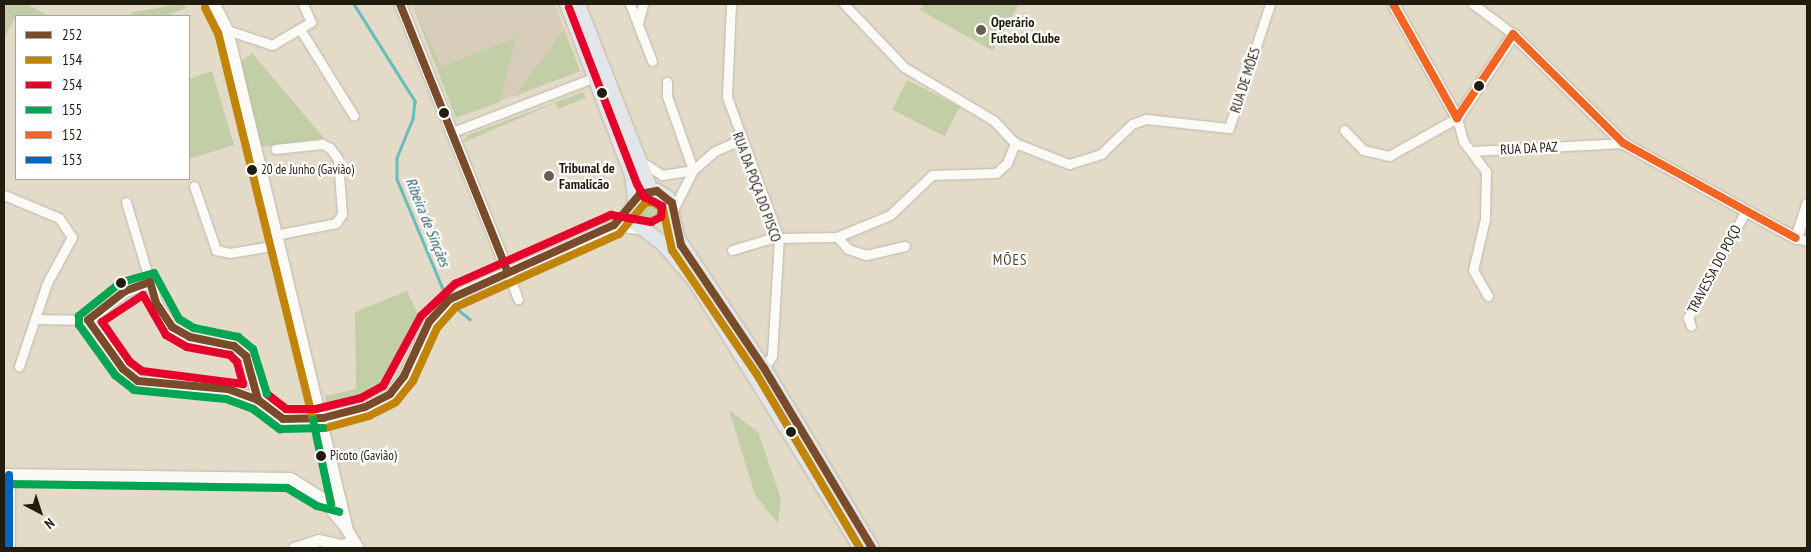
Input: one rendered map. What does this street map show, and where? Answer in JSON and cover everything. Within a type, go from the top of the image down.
[{"type":"main road","points":[[567,4],[632,175],[634,202],[632,217],[695,281],[858,546]]},
{"type":"main road","points":[[578,4],[651,190],[668,198],[681,245],[764,368],[872,548]]},
{"type":"main road","points":[[634,202],[651,190]]},
{"type":"main road","points":[[642,229],[659,231],[673,213]]},
{"type":"street","points":[[214,4],[226,30],[323,418],[340,502],[348,530],[355,545],[340,545],[319,540],[294,548]]},
{"type":"street","points":[[226,30],[265,46],[300,29],[312,19],[303,4]]},
{"type":"street","points":[[400,4],[518,299]]},
{"type":"street","points":[[630,4],[652,61]]},
{"type":"street","points":[[638,23],[643,4]]},
{"type":"street","name":"RUA DA POÇA DO PISCO","points":[[731,4],[727,96],[740,140],[779,238],[772,356],[764,368]]},
{"type":"street","points":[[732,250],[779,238],[837,237],[890,215],[932,174],[996,173],[1007,163],[1015,143],[993,120],[904,67],[844,4]]},
{"type":"street","name":"RUA DE MÕES","points":[[1015,143],[1069,164],[1100,154],[1132,124],[1146,119],[1229,128],[1270,4]]},
{"type":"street","points":[[1393,4],[1457,118],[1463,141],[1474,151],[1486,171],[1487,193],[1473,270],[1488,296]]},
{"type":"street","points":[[1473,4],[1513,34],[1623,143],[1745,212],[1807,242]]},
{"type":"street","points":[[300,29],[354,116]]},
{"type":"street","points":[[1344,130],[1363,150],[1389,156],[1457,118],[1513,34]]},
{"type":"street","points":[[450,132],[595,77]]},
{"type":"street","points":[[667,82],[667,96],[693,170]]},
{"type":"street","points":[[673,213],[693,170],[715,151],[740,140]]},
{"type":"street","name":"RUA DA PAZ","points":[[1474,151],[1623,143]]},
{"type":"street","points":[[194,186],[216,250],[230,253],[336,222],[342,214],[338,159],[330,148],[322,144],[275,150]]},
{"type":"street","points":[[638,159],[662,175],[693,170]]},
{"type":"street","points":[[4,195],[59,218],[69,230],[70,242],[48,284],[18,366]]},
{"type":"street","points":[[126,202],[156,303],[172,328],[190,337],[234,346],[246,356],[258,400]]},
{"type":"street","points":[[88,320],[123,370],[138,381],[228,389],[258,400],[284,419],[323,418],[365,407],[390,394],[404,376],[436,313],[460,293],[614,225],[634,202]]},
{"type":"street","points":[[1796,238],[1807,204]]},
{"type":"street","name":"TRAVESSA DO POÇO","points":[[1691,326],[1688,318],[1745,212]]},
{"type":"street","points":[[614,225],[642,229]]},
{"type":"street","points":[[837,237],[848,249],[866,255],[905,246]]},
{"type":"street","points":[[36,319],[88,320],[125,291],[150,282]]},
{"type":"street","points":[[9,548],[6,474],[142,473],[244,480],[290,478],[321,497],[340,502]]},
{"type":"street","points":[[321,497],[348,530]]},
{"type":"shaded area","points":[[412,4],[555,4],[580,71],[456,118]]},
{"type":"green space","points":[[4,4],[26,4],[47,15],[15,15],[4,37]]},
{"type":"green space","points":[[183,4],[186,8],[168,15],[132,15],[132,12]]},
{"type":"green space","points":[[412,4],[441,67],[516,38],[500,102],[456,118]]},
{"type":"green space","name":"Operário Futebol Clube","points":[[924,4],[1019,4],[993,51],[920,10]]},
{"type":"green space","points":[[564,30],[580,71],[515,96]]},
{"type":"green space","points":[[252,53],[324,138],[258,147],[241,62]]},
{"type":"green space","points":[[212,71],[234,145],[190,159],[190,79]]},
{"type":"green space","points":[[907,80],[960,107],[945,136],[892,109]]},
{"type":"green space","points":[[583,92],[586,98],[558,109],[555,103],[462,143],[468,135]]},
{"type":"green space","points":[[652,198],[661,202],[665,211],[661,220],[652,224],[643,220],[639,211],[643,202]]},
{"type":"green space","points":[[407,291],[420,318],[383,388],[367,398],[327,404],[325,396],[356,389],[355,312]]},
{"type":"green space","points":[[729,410],[758,432],[781,499],[778,524],[755,495]]},
{"type":"waterway","name":"Ribeira de Sinçães","points":[[354,4],[415,101],[413,119],[397,158],[397,179],[443,289]]},
{"type":"waterway","name":"Ribeira de Sinçães","points":[[455,307],[470,319]]},
{"type":"transit line","name":"252","points":[[400,4],[508,272]]},
{"type":"transit line","name":"152","points":[[1393,4],[1457,118]]},
{"type":"transit line","name":"154","points":[[205,8],[218,33],[313,420]]},
{"type":"transit line","name":"254","points":[[267,394],[286,409],[316,409],[361,398],[383,386],[421,316],[455,284],[611,215],[651,222],[661,217],[662,206],[644,197],[637,184],[569,8]]},
{"type":"transit line","name":"152","points":[[1513,34],[1623,143],[1796,238]]},
{"type":"transit line","name":"152","points":[[1457,118],[1513,34]]},
{"type":"transit line","name":"252","points":[[88,320],[123,369],[138,381],[228,389],[258,400],[283,419],[323,418],[365,407],[390,394],[404,376],[429,322],[450,299],[614,225],[640,194],[657,191],[672,203],[681,245],[764,368],[872,548]]},
{"type":"transit line","name":"154","points":[[326,428],[369,416],[396,402],[413,381],[437,328],[456,307],[619,234],[645,203],[654,202],[663,209],[672,250],[756,373],[860,548]]},
{"type":"transit line","name":"155","points":[[267,394],[253,349],[238,337],[194,328],[179,319],[154,273],[120,283],[79,316],[79,325],[115,375],[134,390],[226,399],[253,409],[280,429],[323,428]]},
{"type":"transit line","name":"252","points":[[150,282],[156,303],[172,327],[190,337],[234,346],[246,356],[258,400]]},
{"type":"transit line","name":"252","points":[[88,320],[125,291],[150,282]]},
{"type":"transit line","name":"254","points":[[143,295],[166,335],[187,347],[230,355],[237,362],[243,384],[142,371],[130,362],[102,322],[143,295]]},
{"type":"transit line","name":"155","points":[[313,420],[331,504]]},
{"type":"transit line","name":"153","points":[[9,475],[9,548]]},
{"type":"transit line","name":"155","points":[[4,484],[287,488],[317,506],[339,512]]},
{"type":"place","name":"Operário Futebol Clube","points":[[981,30]]},
{"type":"place","name":"20 de Junho (Gavião)","points":[[252,170]]},
{"type":"place","name":"Tribunal de Famalicão","points":[[549,176]]},
{"type":"place","name":"Picoto (Gavião)","points":[[321,456]]},
{"type":"district","name":"MÕES","points":[[1010,260]]}]
